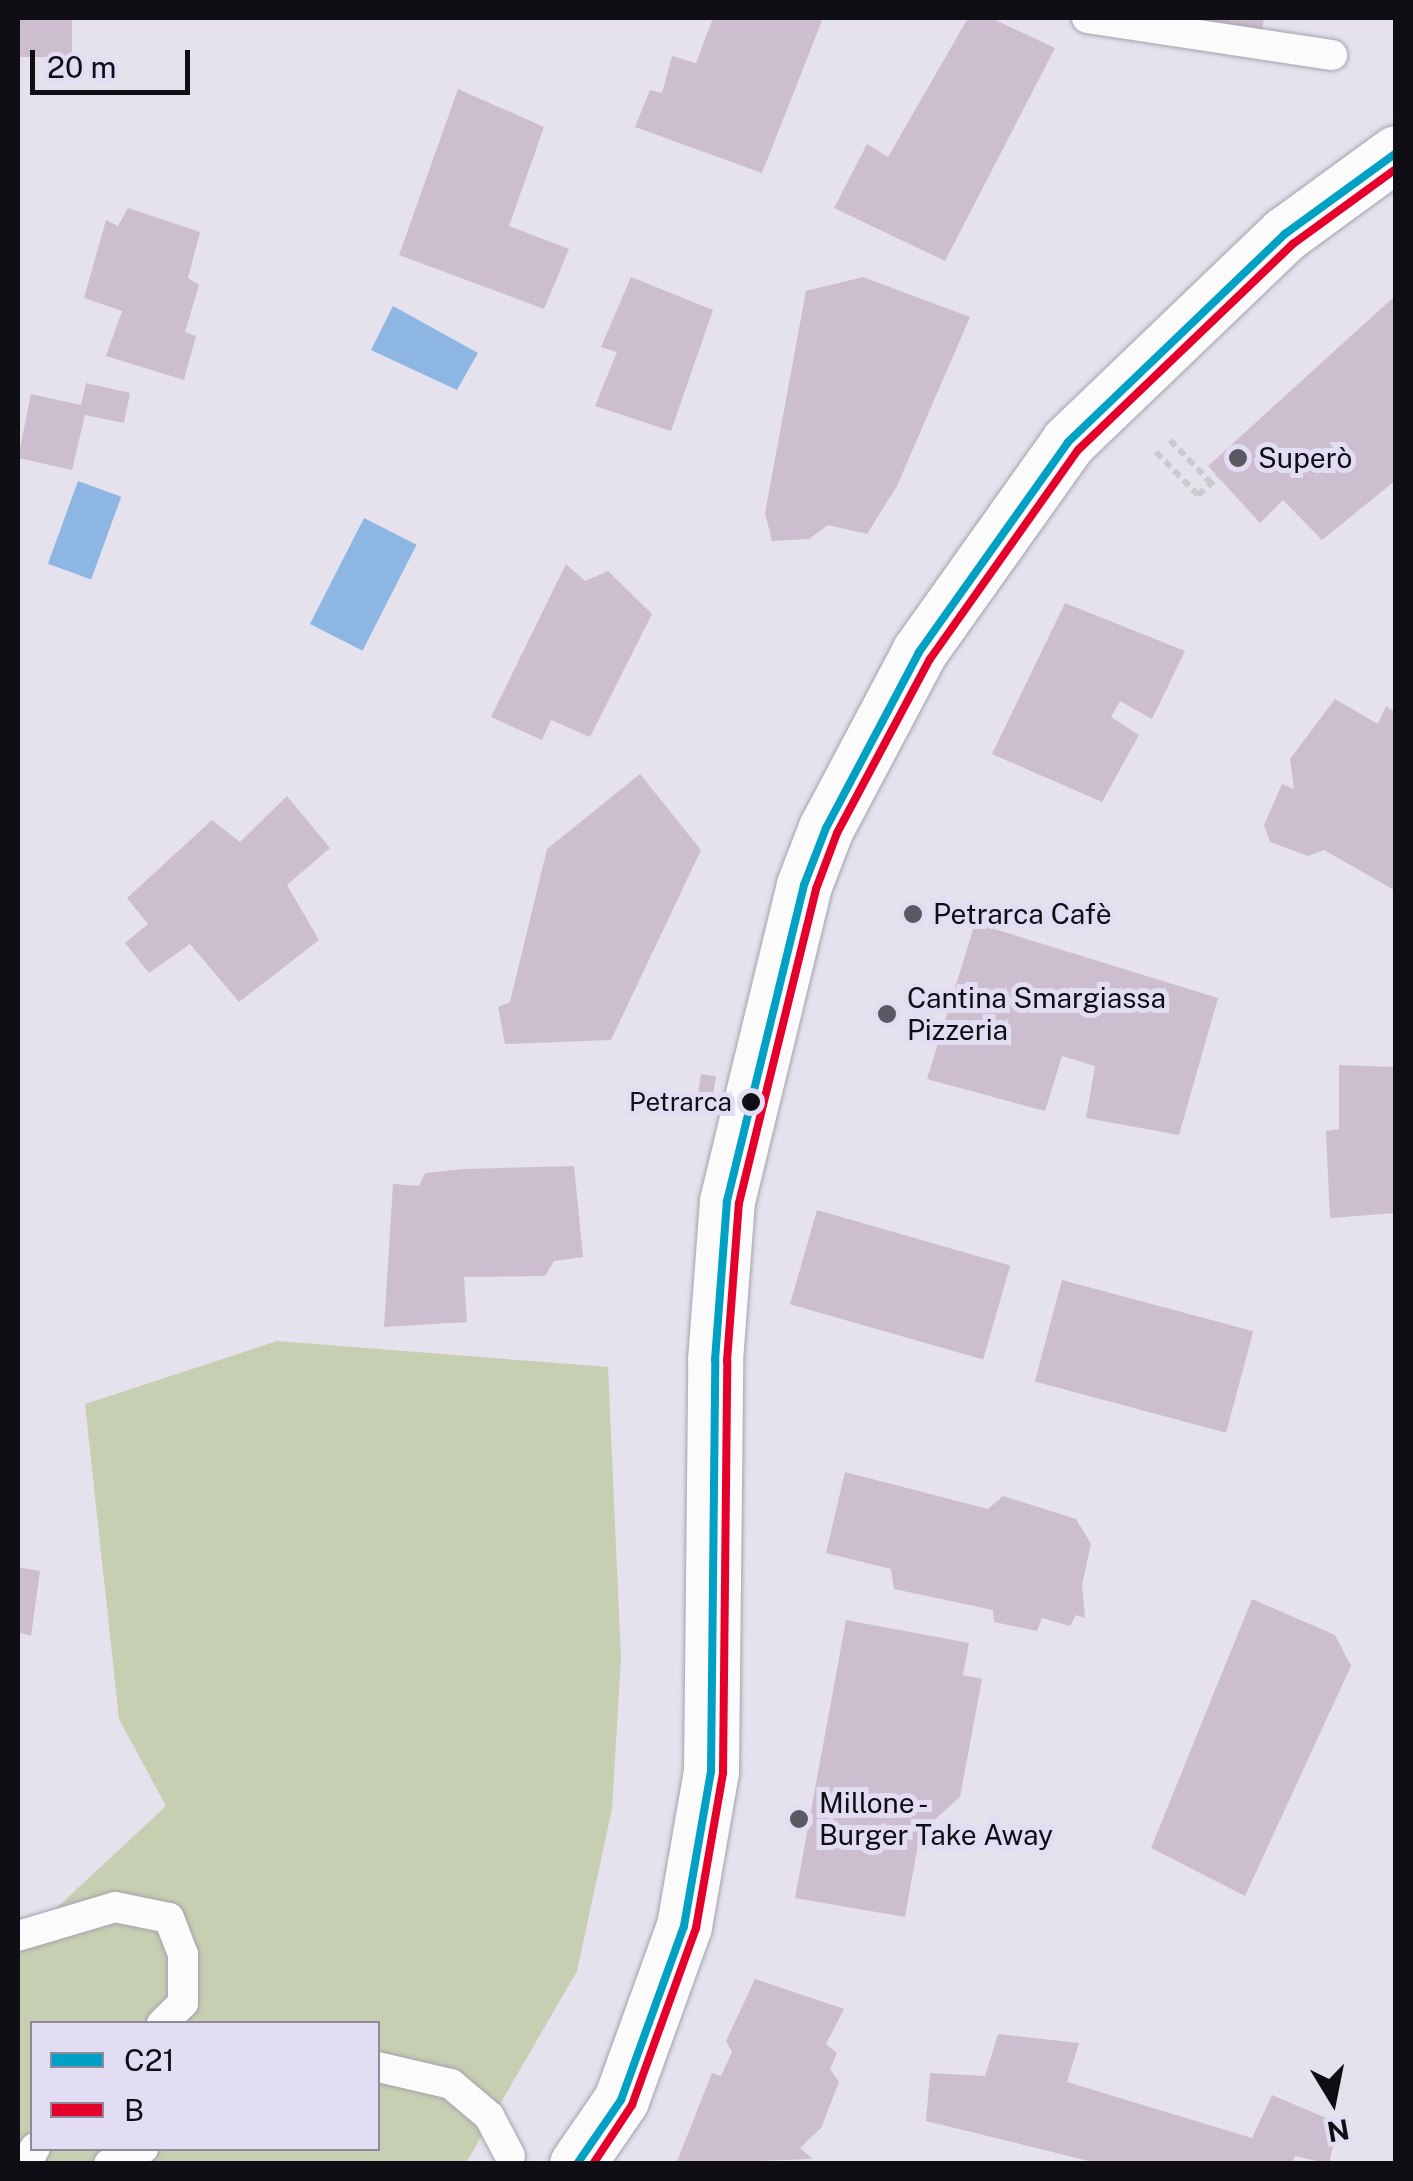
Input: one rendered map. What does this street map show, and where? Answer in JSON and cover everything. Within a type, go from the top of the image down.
[{"type":"street","points":[[576,2164],[621,2100],[684,1926],[711,1772],[715,1360],[726,1201],[760,1048],[826,828],[918,652],[1068,442],[1284,234],[1396,153]]},
{"type":"lane","points":[[1087,18],[1332,54]]},
{"type":"lane","points":[[18,1936],[116,1907],[169,1918],[183,1954],[183,2003],[165,2021]]},
{"type":"lane","points":[[380,2067],[451,2084],[488,2116],[510,2156]]},
{"type":"lane","points":[[110,2164],[138,2151]]},
{"type":"path","points":[[1156,452],[1198,496],[1215,480],[1170,440]]},
{"type":"green space","points":[[277,1341],[608,1367],[621,1658],[612,1809],[577,1971],[466,2163],[18,2164],[18,1944],[166,1806],[119,1719],[85,1404]]},
{"type":"water","points":[[393,306],[478,353],[457,390],[371,350]]},
{"type":"water","points":[[78,481],[121,497],[91,579],[48,564]]},
{"type":"water","points":[[364,518],[417,545],[363,651],[310,624]]},
{"type":"building","points":[[18,18],[72,18],[72,57],[18,57]]},
{"type":"building","points":[[713,18],[823,18],[762,173],[635,127],[650,90],[662,93],[672,56],[696,63]]},
{"type":"building","points":[[968,18],[991,18],[1055,48],[945,261],[834,208],[867,144],[888,157]]},
{"type":"building","points":[[1166,18],[1264,18],[1261,38]]},
{"type":"building","points":[[458,89],[544,127],[509,226],[569,249],[544,309],[399,255]]},
{"type":"building","points":[[128,208],[200,232],[188,278],[199,285],[185,332],[196,336],[184,380],[106,356],[122,311],[84,298],[106,220],[118,226]]},
{"type":"building","points":[[631,277],[713,310],[671,431],[595,406],[617,352],[601,347]]},
{"type":"building","points":[[863,277],[970,317],[897,486],[867,534],[828,525],[809,539],[772,541],[765,513],[806,291]]},
{"type":"building","points":[[1396,295],[1396,480],[1322,540],[1283,500],[1260,523],[1208,466]]},
{"type":"building","points":[[86,383],[130,393],[124,423],[85,415],[72,470],[18,458],[31,394],[81,405]]},
{"type":"building","points":[[566,564],[585,581],[608,571],[652,614],[590,737],[551,720],[542,740],[491,717]]},
{"type":"building","points":[[1065,603],[1185,651],[1152,719],[1120,701],[1111,717],[1139,735],[1102,802],[992,754]]},
{"type":"building","points":[[1335,699],[1378,724],[1386,706],[1396,713],[1396,891],[1324,850],[1308,856],[1270,842],[1264,825],[1282,784],[1294,789],[1290,759]]},
{"type":"building","points":[[640,774],[701,850],[611,1040],[505,1044],[498,1007],[510,1002],[547,849]]},
{"type":"building","points":[[287,796],[330,848],[287,885],[319,940],[239,1002],[190,944],[149,973],[125,943],[148,924],[127,898],[212,820],[240,842]]},
{"type":"building","points":[[975,923],[1218,998],[1179,1135],[1086,1118],[1095,1066],[1062,1056],[1045,1111],[927,1079]]},
{"type":"building","points":[[1339,1065],[1396,1067],[1396,1213],[1330,1218],[1326,1131],[1339,1129]]},
{"type":"building","points":[[701,1074],[716,1076],[712,1107],[697,1105]]},
{"type":"building","points":[[574,1166],[583,1257],[554,1261],[545,1276],[464,1277],[467,1322],[384,1327],[393,1184],[419,1186],[425,1173],[463,1169]]},
{"type":"building","points":[[817,1210],[1010,1265],[983,1360],[790,1304]]},
{"type":"building","points":[[1062,1280],[1253,1331],[1226,1433],[1035,1381]]},
{"type":"building","points":[[845,1472],[988,1509],[1003,1496],[1076,1519],[1091,1544],[1082,1585],[1085,1618],[1076,1615],[1070,1626],[1042,1618],[1037,1631],[994,1622],[993,1610],[894,1589],[891,1569],[826,1553]]},
{"type":"building","points":[[18,1567],[40,1571],[31,1636],[18,1632]]},
{"type":"building","points":[[1252,1599],[1335,1635],[1351,1666],[1245,1896],[1151,1848]]},
{"type":"building","points":[[846,1620],[969,1643],[963,1675],[982,1679],[960,1797],[920,1833],[905,1917],[795,1898]]},
{"type":"building","points":[[755,1979],[844,2009],[826,2044],[837,2053],[830,2069],[839,2082],[821,2128],[800,2148],[813,2159],[676,2164],[712,2073],[721,2076],[732,2052],[726,2041]]},
{"type":"building","points":[[998,2034],[1079,2043],[1067,2082],[1252,2138],[1272,2095],[1338,2123],[1329,2164],[1295,2156],[1292,2164],[1101,2164],[926,2121],[930,2073],[985,2076]]},
{"type":"transit line","name":"C21","points":[[577,2164],[621,2100],[684,1926],[711,1772],[715,1360],[727,1201],[804,885],[826,828],[919,652],[1068,442],[1285,234],[1396,153]]},
{"type":"transit line","name":"B","points":[[593,2164],[632,2105],[696,1928],[723,1773],[727,1361],[739,1203],[816,889],[837,833],[930,659],[1078,450],[1293,244],[1396,169]]},
{"type":"place","name":"Superò","points":[[1238,458]]},
{"type":"place","name":"Petrarca Cafè","points":[[913,914]]},
{"type":"place","name":"Cantina Smargiassa Pizzeria","points":[[887,1014]]},
{"type":"place","name":"Petrarca","points":[[751,1102]]},
{"type":"place","name":"Millone - Burger Take Away","points":[[799,1819]]}]
